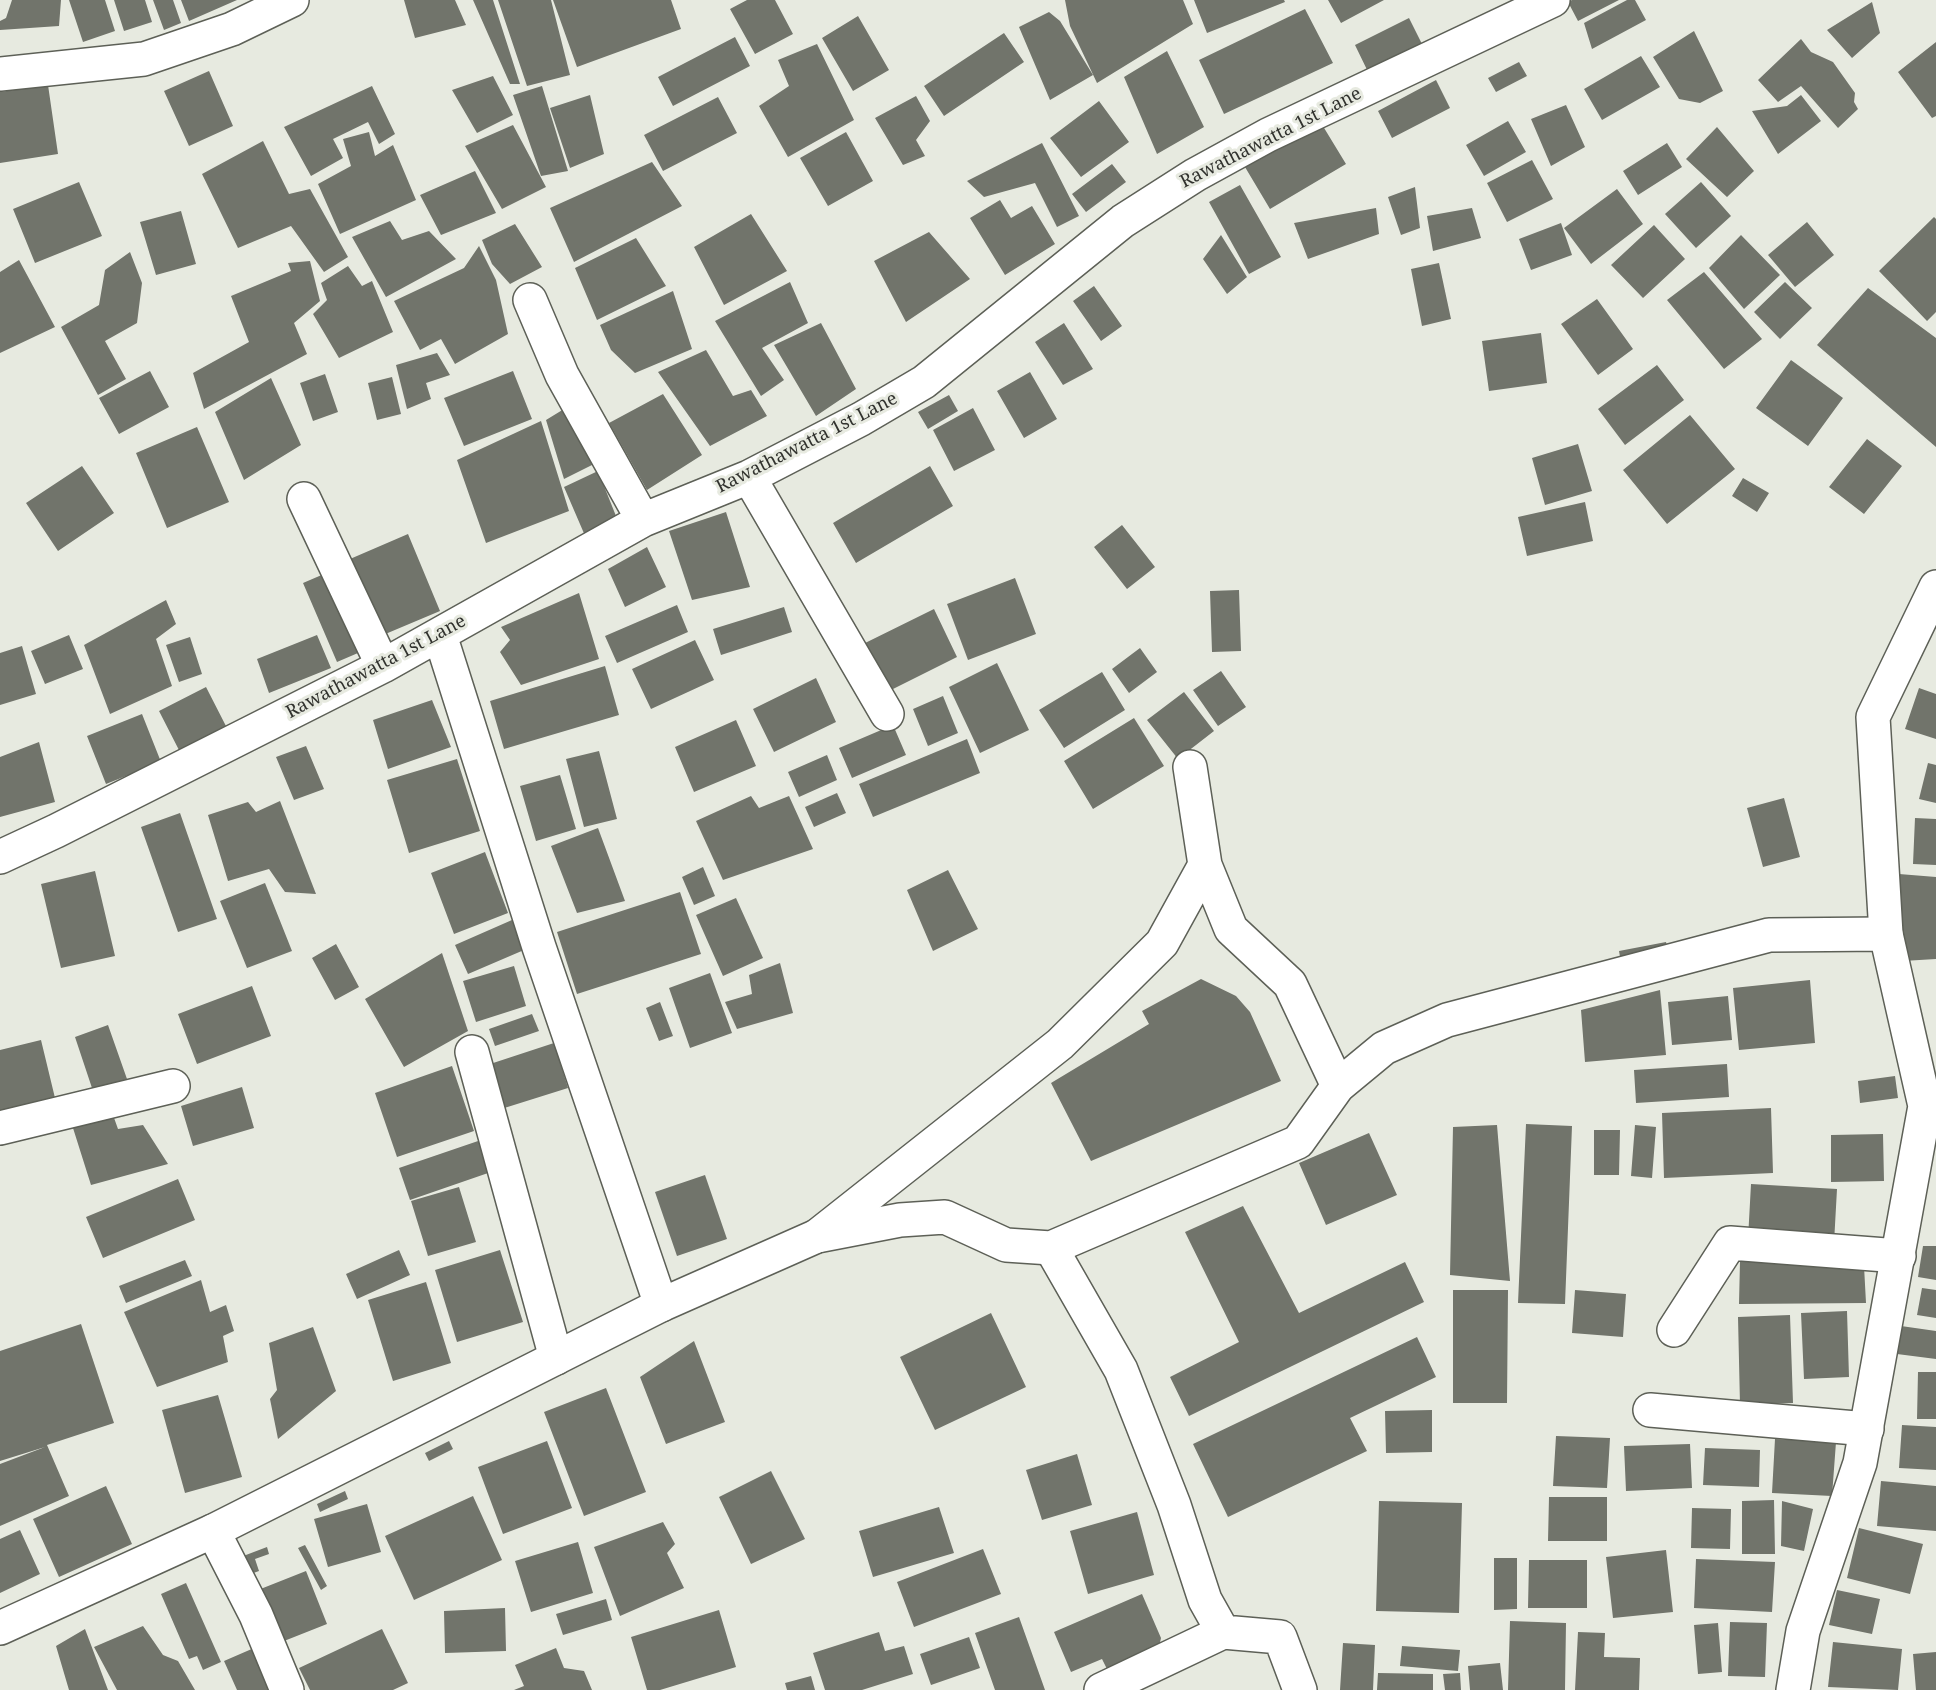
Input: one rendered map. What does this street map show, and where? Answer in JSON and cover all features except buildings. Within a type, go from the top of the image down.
[{"type":"street","points":[[0,74],[144,58],[232,29],[292,0]]},
{"type":"street","name":"Rawathawatta 1st Lane","points":[[0,857],[57,831],[383,666],[643,520],[749,477],[861,419],[924,382],[1123,221],[1195,175],[1268,135],[1553,0]]},
{"type":"street","points":[[530,300],[562,375],[643,520]]},
{"type":"street","points":[[749,477],[887,714]]},
{"type":"street","points":[[304,499],[383,666]]},
{"type":"street","points":[[1793,1690],[1803,1631],[1860,1463],[1899,1256],[1931,1107],[1886,934],[1873,717],[1936,587]]},
{"type":"street","points":[[440,635],[539,947],[662,1305]]},
{"type":"street","points":[[1190,767],[1205,865],[1231,929],[1290,984],[1338,1086]]},
{"type":"street","points":[[818,1236],[1060,1044],[1162,943],[1205,865]]},
{"type":"street","points":[[0,1628],[213,1531],[662,1305],[818,1236],[900,1220],[945,1217],[1006,1245],[1051,1248],[1298,1142],[1338,1086],[1384,1048],[1447,1020],[1769,935],[1886,934]]},
{"type":"street","points":[[472,1052],[556,1358]]},
{"type":"street","points":[[0,1128],[172,1086]]},
{"type":"street","points":[[1674,1330],[1730,1243],[1899,1256]]},
{"type":"street","points":[[1051,1248],[1121,1370],[1166,1485],[1205,1600],[1223,1632]]},
{"type":"street","points":[[1650,1410],[1866,1429]]},
{"type":"street","points":[[213,1531],[256,1615],[287,1690]]},
{"type":"street","points":[[1101,1690],[1223,1632],[1280,1637],[1300,1690]]}]
